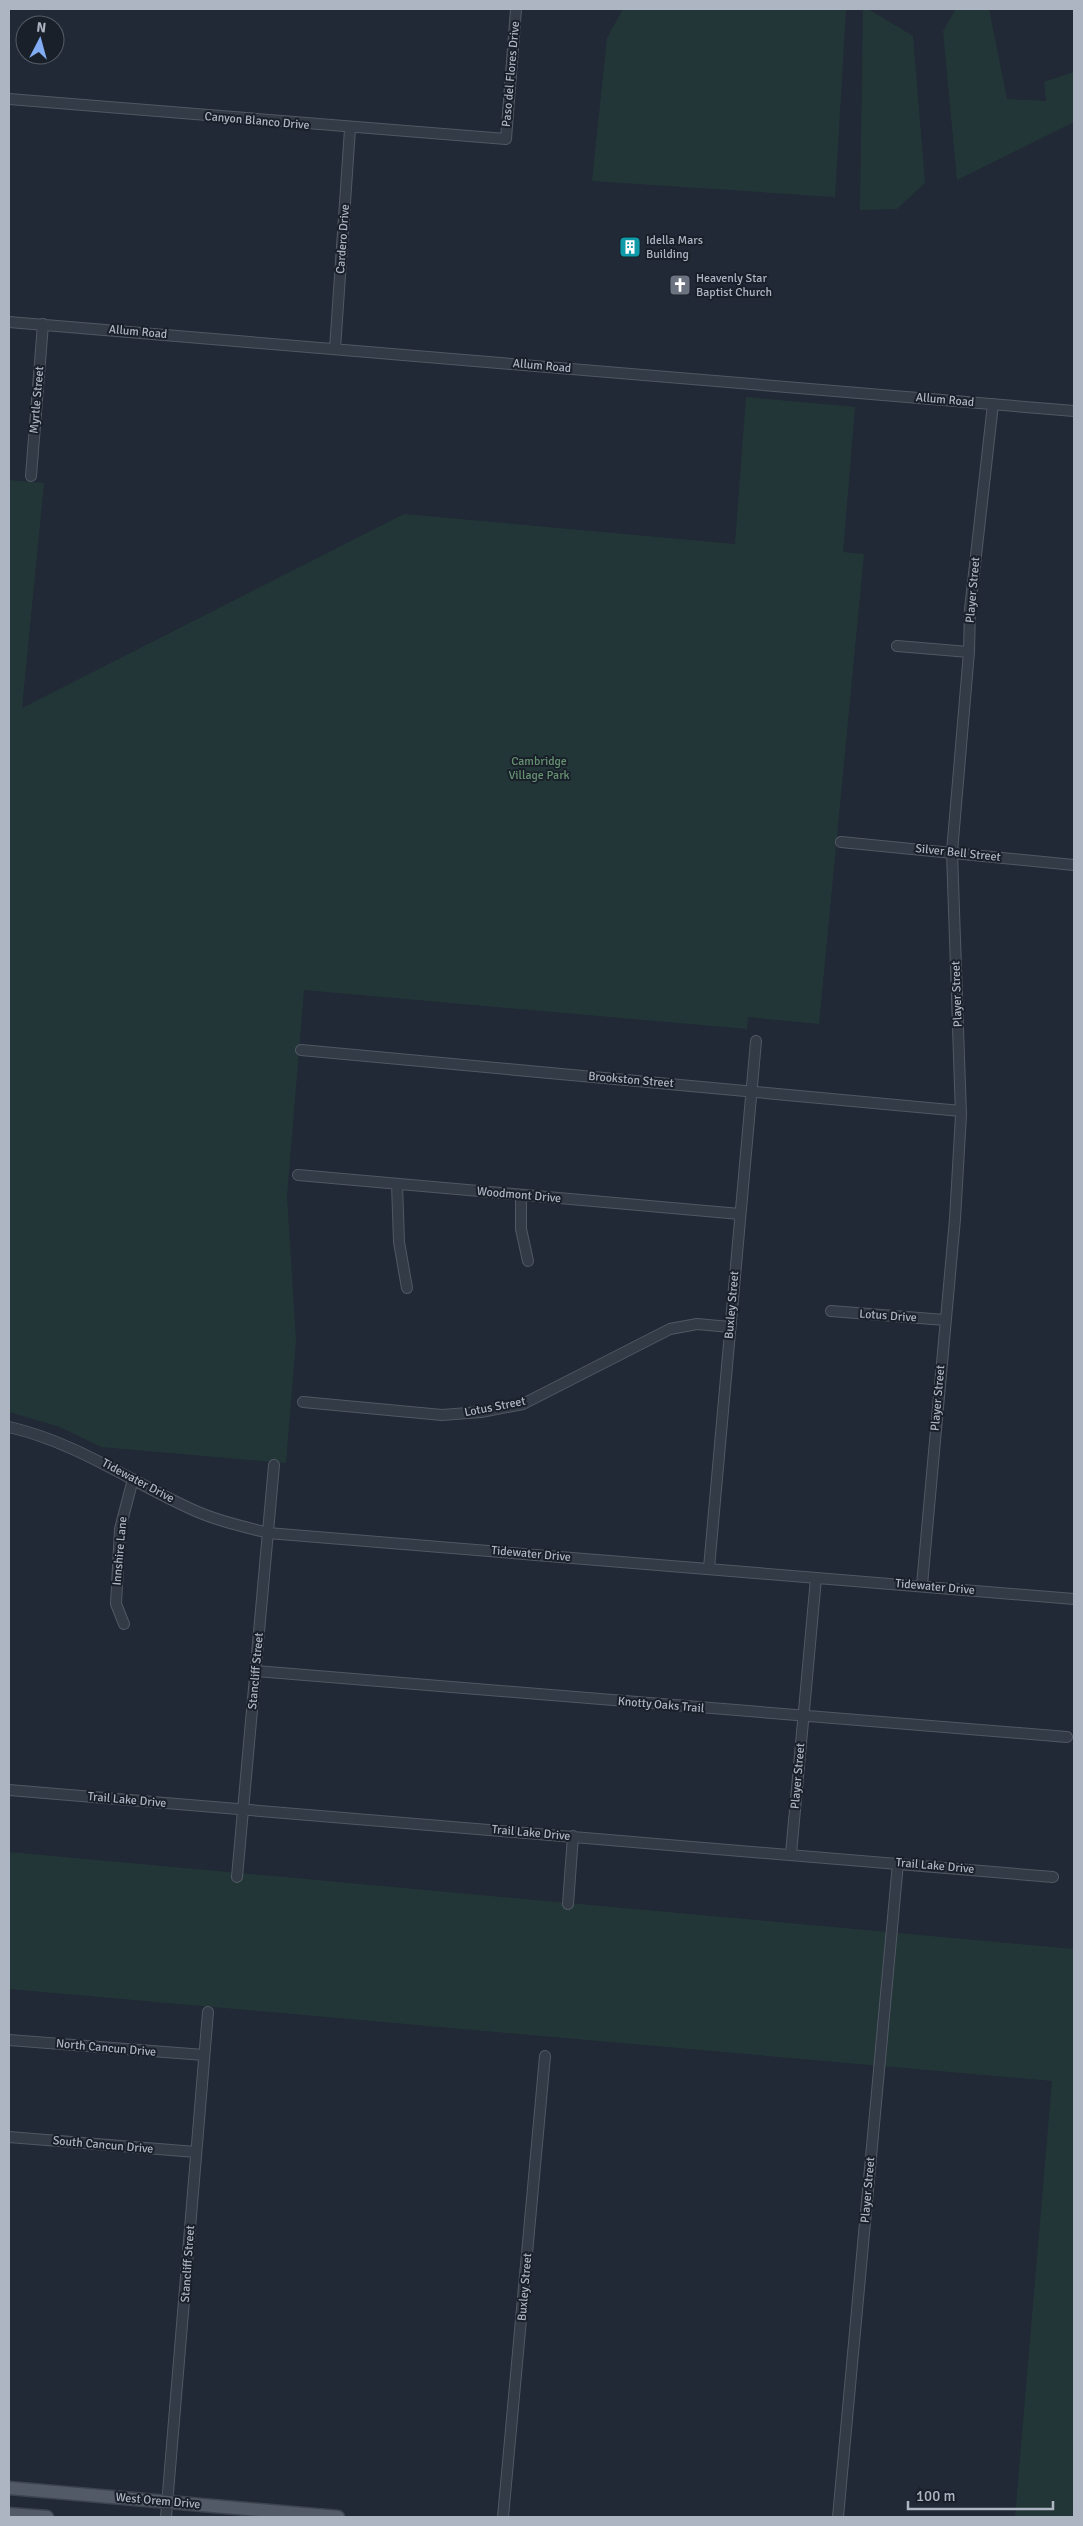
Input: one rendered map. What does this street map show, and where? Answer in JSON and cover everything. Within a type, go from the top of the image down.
[{"type":"main road","name":"West Orem Drive","points":[[9,2488],[338,2517]]},
{"type":"main road","points":[[9,2514],[47,2517]]},
{"type":"street","name":"Paso del Flores Drive","points":[[506,139],[516,9]]},
{"type":"street","name":"Canyon Blanco Drive","points":[[9,99],[350,128],[506,139]]},
{"type":"street","name":"Cardero Drive","points":[[335,349],[350,128]]},
{"type":"street","name":"Allum Road","points":[[9,322],[1074,411]]},
{"type":"street","name":"Myrtle Street","points":[[31,476],[43,324]]},
{"type":"street","name":"Player Street","points":[[922,1585],[955,1219],[961,1111],[952,852],[969,652],[970,609],[993,404]]},
{"type":"street","points":[[897,646],[969,652]]},
{"type":"street","name":"Silver Bell Street","points":[[841,842],[1074,865]]},
{"type":"street","name":"Buxley Street","points":[[709,1568],[756,1041]]},
{"type":"street","name":"Brookston Street","points":[[301,1050],[961,1111]]},
{"type":"street","name":"Woodmont Drive","points":[[298,1175],[740,1214]]},
{"type":"street","points":[[397,1184],[399,1242],[407,1288]]},
{"type":"street","points":[[521,1195],[521,1229],[528,1261]]},
{"type":"street","name":"Lotus Drive","points":[[831,1311],[945,1320]]},
{"type":"street","name":"Lotus Street","points":[[303,1402],[442,1415],[481,1412],[523,1404],[670,1329],[697,1324],[730,1327]]},
{"type":"street","name":"Tidewater Drive","points":[[9,1427],[57,1442],[189,1508],[228,1523],[268,1533],[922,1585],[1074,1599]]},
{"type":"street","name":"Stancliff Street","points":[[237,1877],[274,1466]]},
{"type":"street","name":"Innshire Lane","points":[[124,1624],[116,1604],[120,1529],[123,1509],[132,1479]]},
{"type":"street","name":"Player Street","points":[[791,1854],[816,1578]]},
{"type":"street","name":"Knotty Oaks Trail","points":[[256,1671],[1067,1737]]},
{"type":"street","name":"Trail Lake Drive","points":[[9,1790],[1053,1877]]},
{"type":"street","points":[[568,1904],[573,1836]]},
{"type":"street","name":"Player Street","points":[[838,2517],[898,1863]]},
{"type":"street","name":"Stancliff Street","points":[[166,2517],[169,2502],[208,2012]]},
{"type":"street","name":"North Cancun Drive","points":[[9,2040],[204,2055]]},
{"type":"street","name":"Buxley Street","points":[[503,2517],[545,2056]]},
{"type":"street","name":"South Cancun Drive","points":[[9,2137],[196,2152]]},
{"type":"green space","points":[[623,9],[846,9],[835,197],[592,181],[607,38]]},
{"type":"green space","points":[[863,9],[868,9],[913,36],[925,183],[897,209],[860,210]]},
{"type":"green space","points":[[956,9],[989,9],[1007,99],[1046,101],[1044,82],[1074,72],[1074,122],[957,180],[943,31]]},
{"type":"green space","name":"Cambridge Village Park","points":[[746,397],[855,407],[843,552],[864,554],[819,1024],[748,1017],[747,1029],[304,990],[287,1196],[296,1340],[286,1463],[101,1447],[60,1427],[9,1412],[9,480],[44,483],[22,708],[404,514],[735,544]]},
{"type":"green space","points":[[9,1852],[1074,1949],[1074,2517],[1015,2517],[1052,2081],[9,1989]]},
{"type":"place","name":"Idella Mars Building","points":[[630,247]]},
{"type":"place","name":"Heavenly Star Baptist Church","points":[[680,285]]}]
